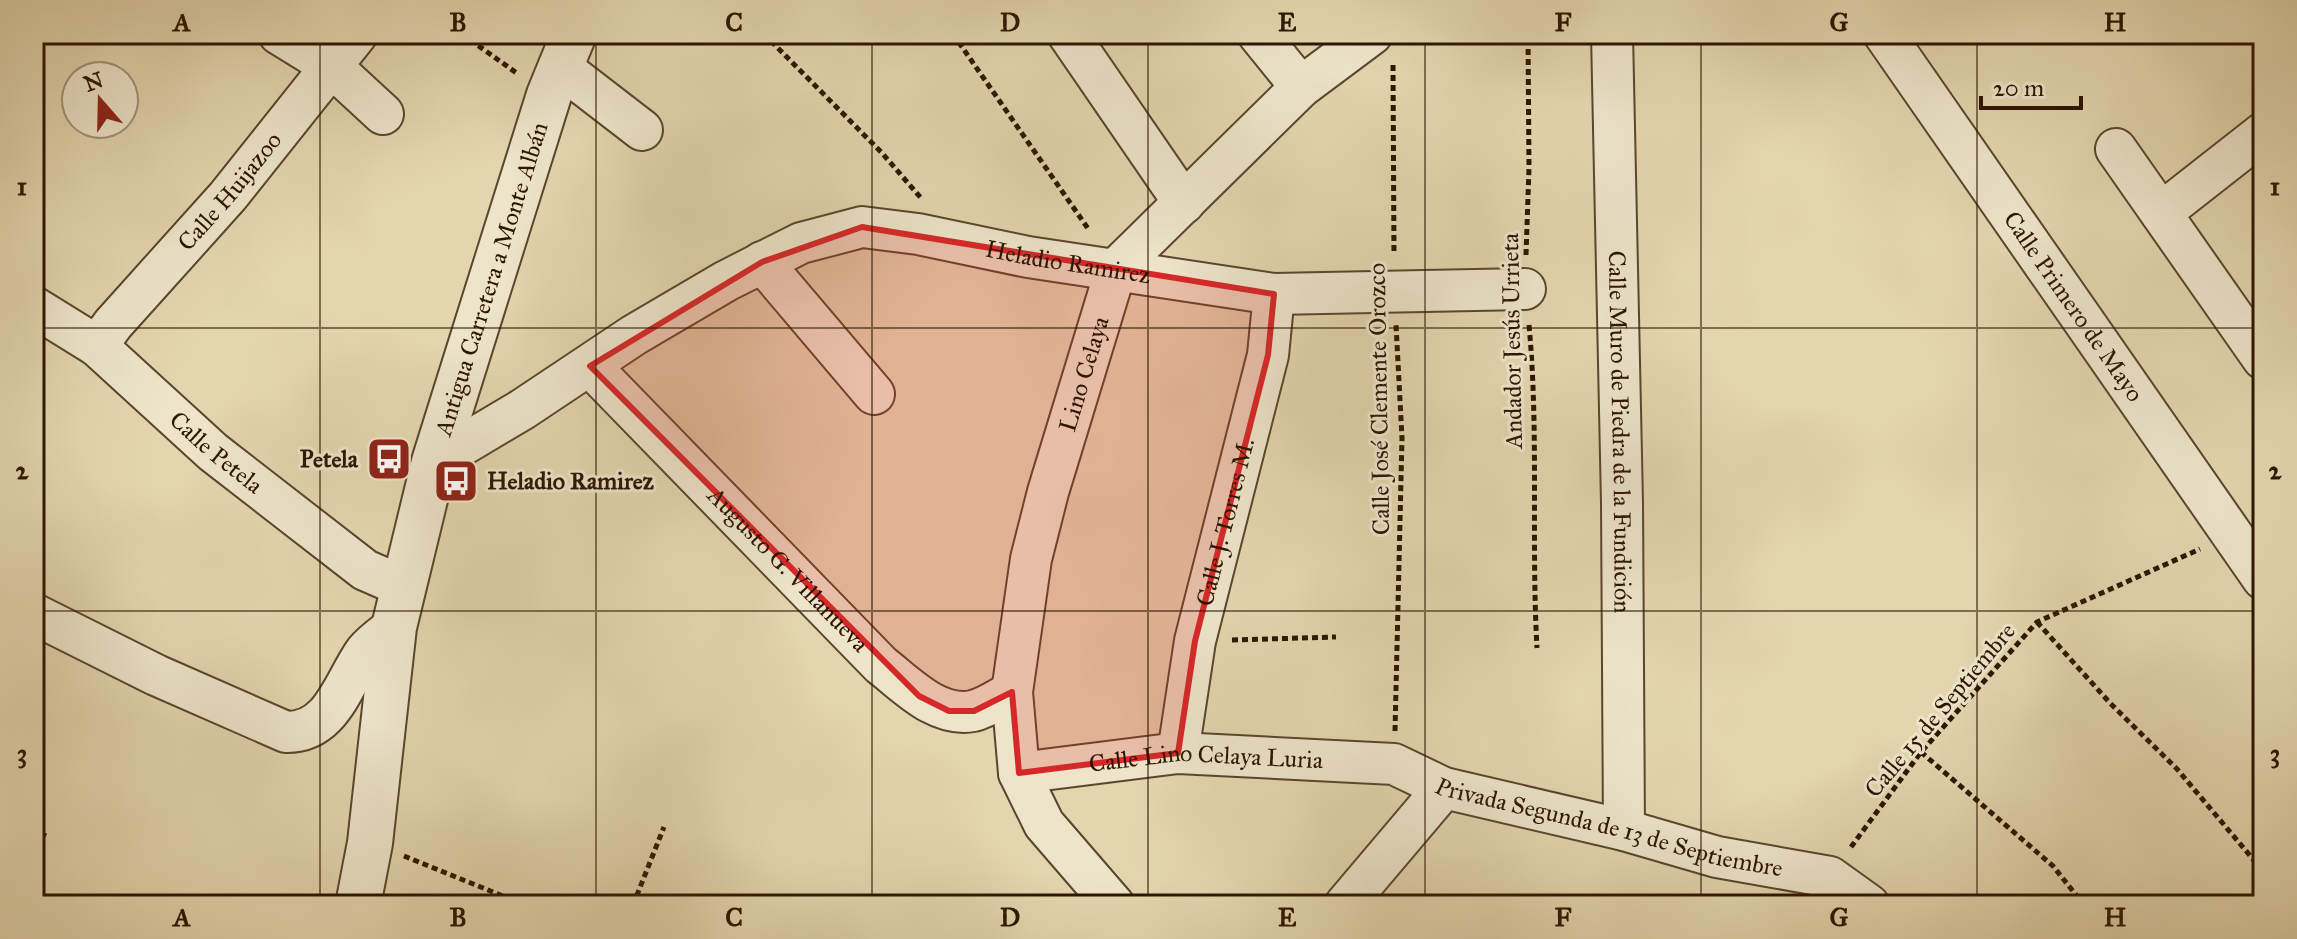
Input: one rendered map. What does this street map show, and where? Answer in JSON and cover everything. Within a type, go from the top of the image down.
[{"type":"street","points":[[279,34],[331,66],[383,114]]},
{"type":"street","name":"Calle Huijazoo","points":[[97,346],[113,324],[228,196],[357,34]]},
{"type":"street","points":[[1068,34],[1184,203]]},
{"type":"street","points":[[1258,34],[1301,87]]},
{"type":"street","name":"Calle Muro de Piedra de la Fundición","points":[[1612,34],[1622,503],[1624,830]]},
{"type":"street","name":"Calle Primero de Mayo","points":[[1884,34],[2263,579]]},
{"type":"street","name":"Lino Celaya","points":[[1019,773],[1012,692],[1031,559],[1048,492],[1116,269],[1301,87],[1382,49]]},
{"type":"street","points":[[561,65],[642,130]]},
{"type":"street","name":"Antigua Carretera a Monte Albán","points":[[358,905],[370,843],[399,607],[434,462],[561,65]]},
{"type":"street","points":[[2161,213],[2263,133]]},
{"type":"street","points":[[2116,149],[2263,359]]},
{"type":"street","name":"Heladio Ramirez","points":[[434,462],[590,366],[634,335],[762,262],[801,243],[862,227],[1028,257],[1274,294],[1525,289]]},
{"type":"street","points":[[762,262],[874,394]]},
{"type":"street","name":"Calle J. Torres M.","points":[[1178,753],[1195,641],[1268,355],[1274,294]]},
{"type":"street","name":"Calle Petela","points":[[34,307],[97,346],[238,472],[365,570],[399,607]]},
{"type":"street","name":"Augusto G. Villanueva","points":[[590,366],[881,665],[919,696],[949,711],[974,711],[1012,692]]},
{"type":"street","points":[[36,619],[286,732],[303,733],[324,718],[366,650],[399,607]]},
{"type":"street","name":"Calle Lino Celaya Luria","points":[[1019,773],[1178,753],[1394,764]]},
{"type":"street","name":"Privada Segunda de 13 de Septiembre","points":[[1394,764],[1444,788],[1624,830],[1717,857],[1830,877],[1869,905]]},
{"type":"street","points":[[1019,773],[1044,824],[1114,905]]},
{"type":"street","points":[[1345,905],[1444,788]]},
{"type":"path","points":[[462,34],[561,65]]},
{"type":"path","points":[[764,34],[882,153],[959,243]]},
{"type":"path","points":[[953,34],[1116,269]]},
{"type":"path","name":"Andador Jesús Urrieta","points":[[1528,34],[1529,168],[1525,289],[1533,365],[1533,576],[1537,648]]},
{"type":"path","name":"Calle José Clemente Orozco","points":[[1382,49],[1402,438],[1394,764]]},
{"type":"path","name":"Calle 15 de Septiembre","points":[[1830,877],[1921,752],[2037,622],[2231,534]]},
{"type":"path","points":[[2037,622],[2110,703],[2177,769],[2263,871]]},
{"type":"path","points":[[1195,641],[1336,637]]},
{"type":"path","points":[[1921,752],[2053,866],[2084,905]]},
{"type":"path","points":[[633,905],[664,827]]},
{"type":"path","points":[[34,830],[46,836]]},
{"type":"path","points":[[370,843],[525,905]]},
{"type":"highlighted area","points":[[862,227],[1274,294],[1268,355],[1195,641],[1178,753],[1019,773],[1012,692],[974,711],[949,711],[919,696],[590,366],[762,262]]},
{"type":"place","name":"Petela","points":[[389,459]]},
{"type":"place","name":"Heladio Ramirez","points":[[456,481]]}]
